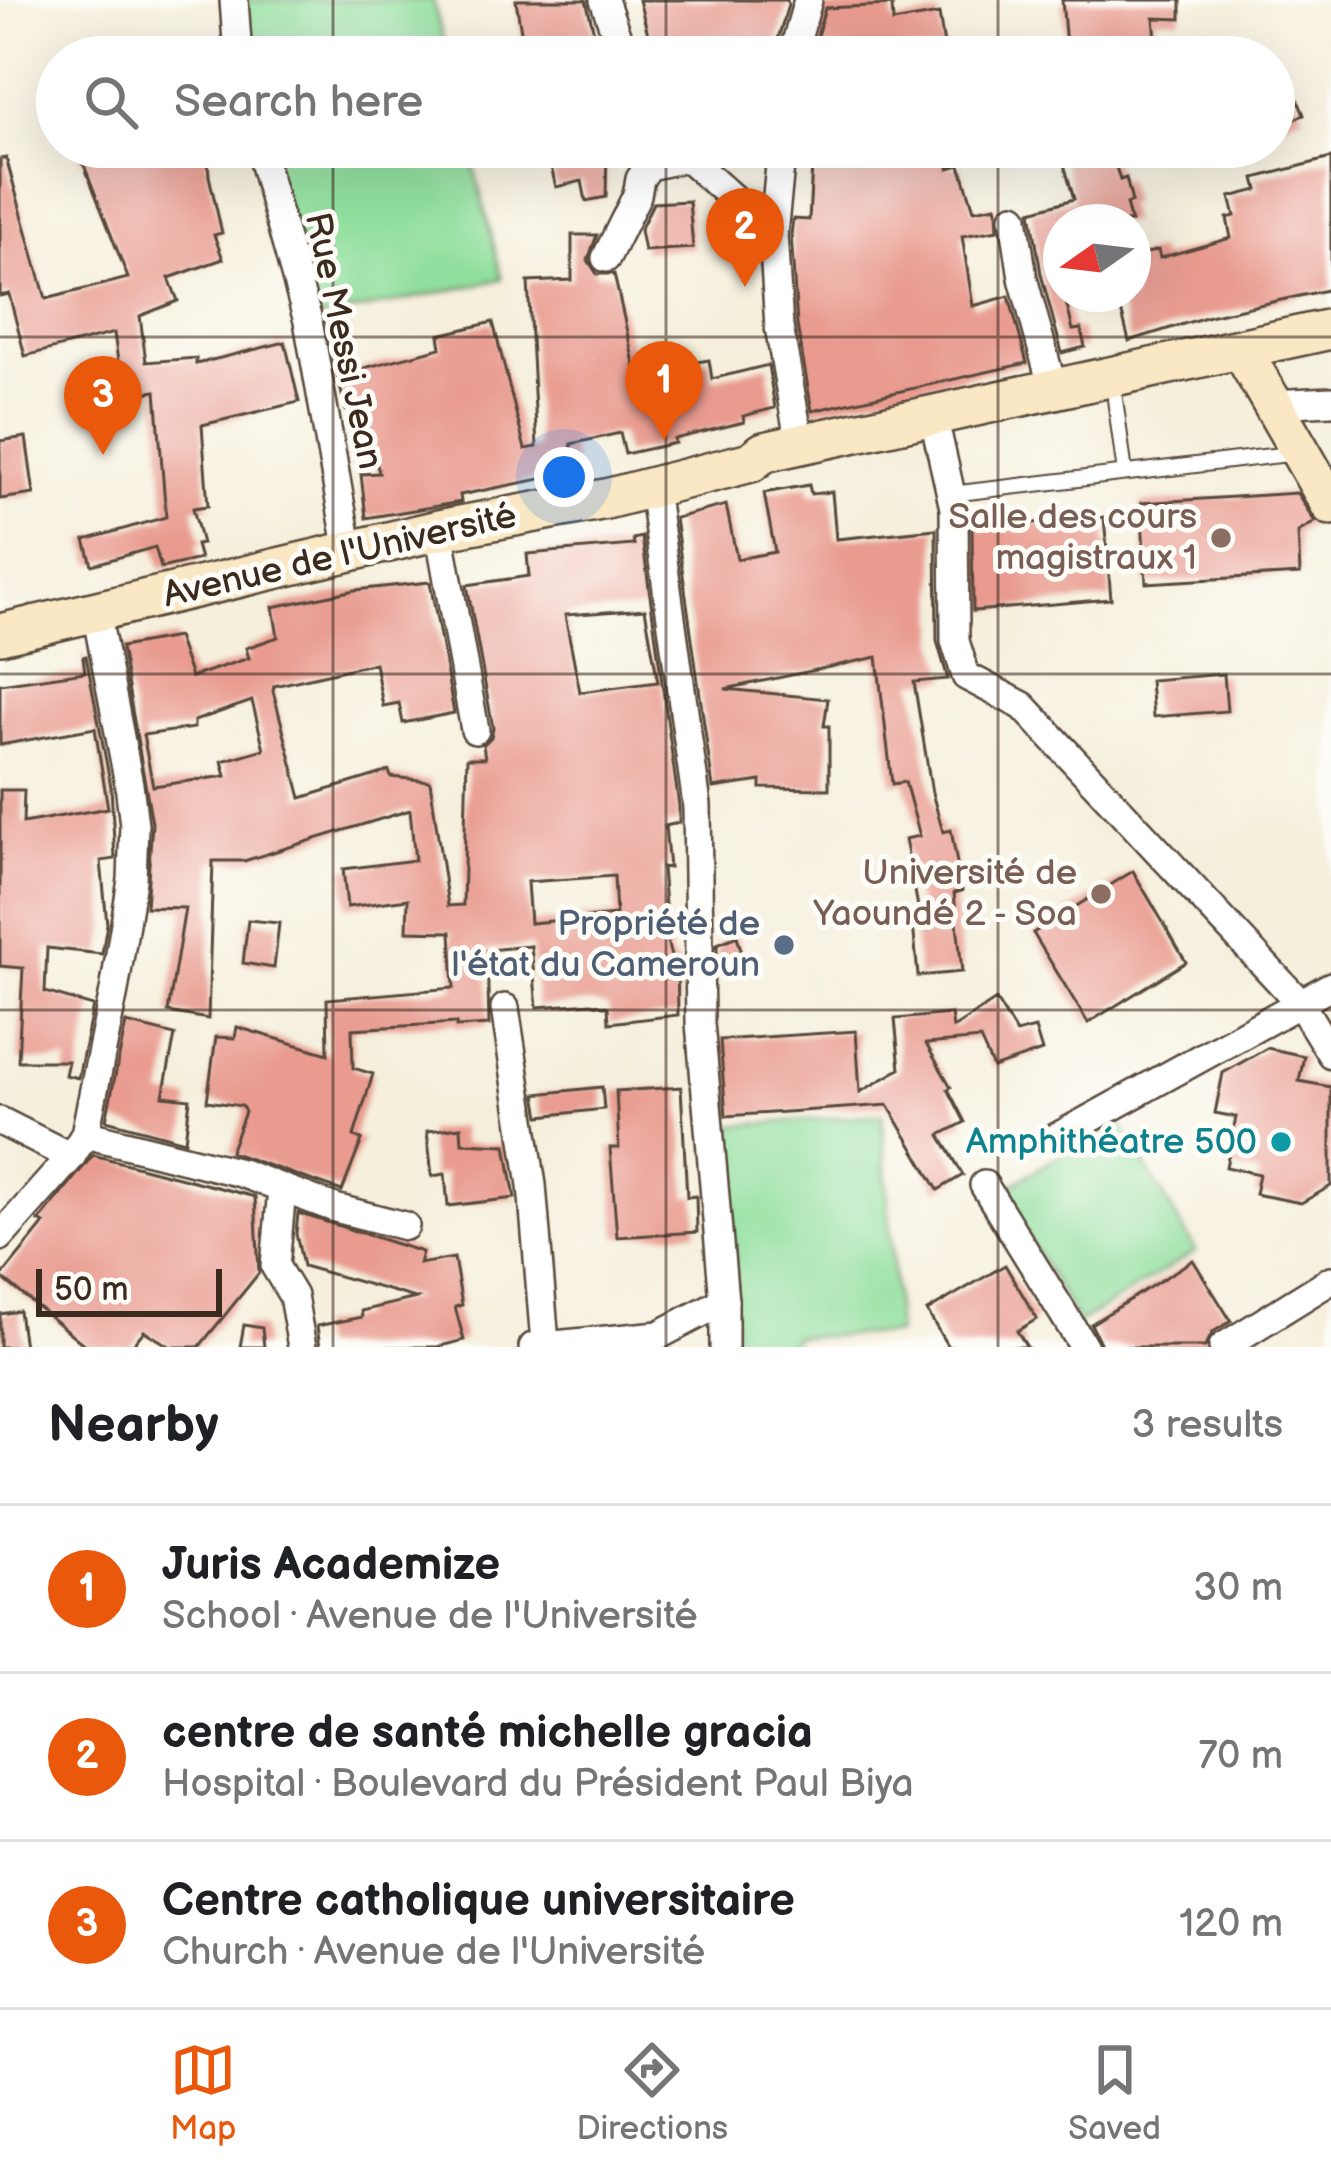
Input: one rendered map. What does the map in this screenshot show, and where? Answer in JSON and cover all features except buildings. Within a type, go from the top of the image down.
[{"type":"main road","points":[[751,462],[764,452],[1053,389],[1255,374],[1331,329]]},
{"type":"main road","points":[[751,462],[767,468],[801,467],[1115,399],[1255,374],[1331,351]]},
{"type":"main road","points":[[1255,374],[1331,505]]},
{"type":"main road","name":"Avenue de l'Université","points":[[0,634],[751,462]]},
{"type":"street","points":[[235,0],[237,36]]},
{"type":"street","points":[[604,0],[617,36]]},
{"type":"street","points":[[798,36],[808,0]]},
{"type":"street","name":"Rue Messi Jean","points":[[265,168],[308,321],[349,552]]},
{"type":"street","points":[[606,258],[648,168]]},
{"type":"street","points":[[697,168],[773,234]]},
{"type":"street","points":[[780,168],[773,234],[779,327],[800,445]]},
{"type":"street","points":[[1014,217],[1023,278],[1053,389]]},
{"type":"street","points":[[1255,374],[1331,400]]},
{"type":"street","points":[[938,437],[951,494],[955,641],[966,676],[1022,706],[1300,1003],[1331,1054]]},
{"type":"street","points":[[653,488],[697,805],[700,1023],[724,1347]]},
{"type":"street","points":[[439,530],[475,730]]},
{"type":"street","points":[[0,1237],[78,1145],[118,969],[132,880],[134,824],[96,612]]},
{"type":"street","points":[[1057,1137],[1331,986]]},
{"type":"street","points":[[505,1008],[532,1185],[539,1345],[640,1340],[724,1300]]},
{"type":"street","points":[[0,1121],[78,1145],[241,1173],[335,1208],[405,1226]]},
{"type":"street","points":[[984,1185],[1084,1347]]},
{"type":"street","points":[[282,1189],[275,1266],[293,1296],[302,1347]]},
{"type":"street","points":[[1223,1347],[1264,1336],[1331,1280]]},
{"type":"lane","points":[[1115,399],[1125,473]]},
{"type":"lane","points":[[951,494],[1300,452]]},
{"type":"green space","points":[[234,0],[433,0],[442,36],[237,36]]},
{"type":"green space","points":[[265,168],[474,168],[502,279],[308,321]]},
{"type":"green space","points":[[882,1114],[897,1334],[793,1337],[792,1347],[735,1347],[731,1207],[716,1127]]},
{"type":"green space","points":[[1118,1120],[1196,1251],[1079,1323],[1000,1192]]},
{"type":"place","name":"centre de santé michelle gracia","points":[[745,287]]},
{"type":"place","name":"Juris Academize","points":[[664,440]]},
{"type":"place","name":"Centre catholique universitaire","points":[[103,455]]},
{"type":"place","name":"Salle des cours magistraux 1","points":[[1221,538]]},
{"type":"place","name":"Université de Yaoundé 2 - Soa","points":[[1101,894]]},
{"type":"place","name":"Propriété de l'état du Cameroun","points":[[784,945]]},
{"type":"place","name":"Amphithéatre 500","points":[[1281,1142]]}]
